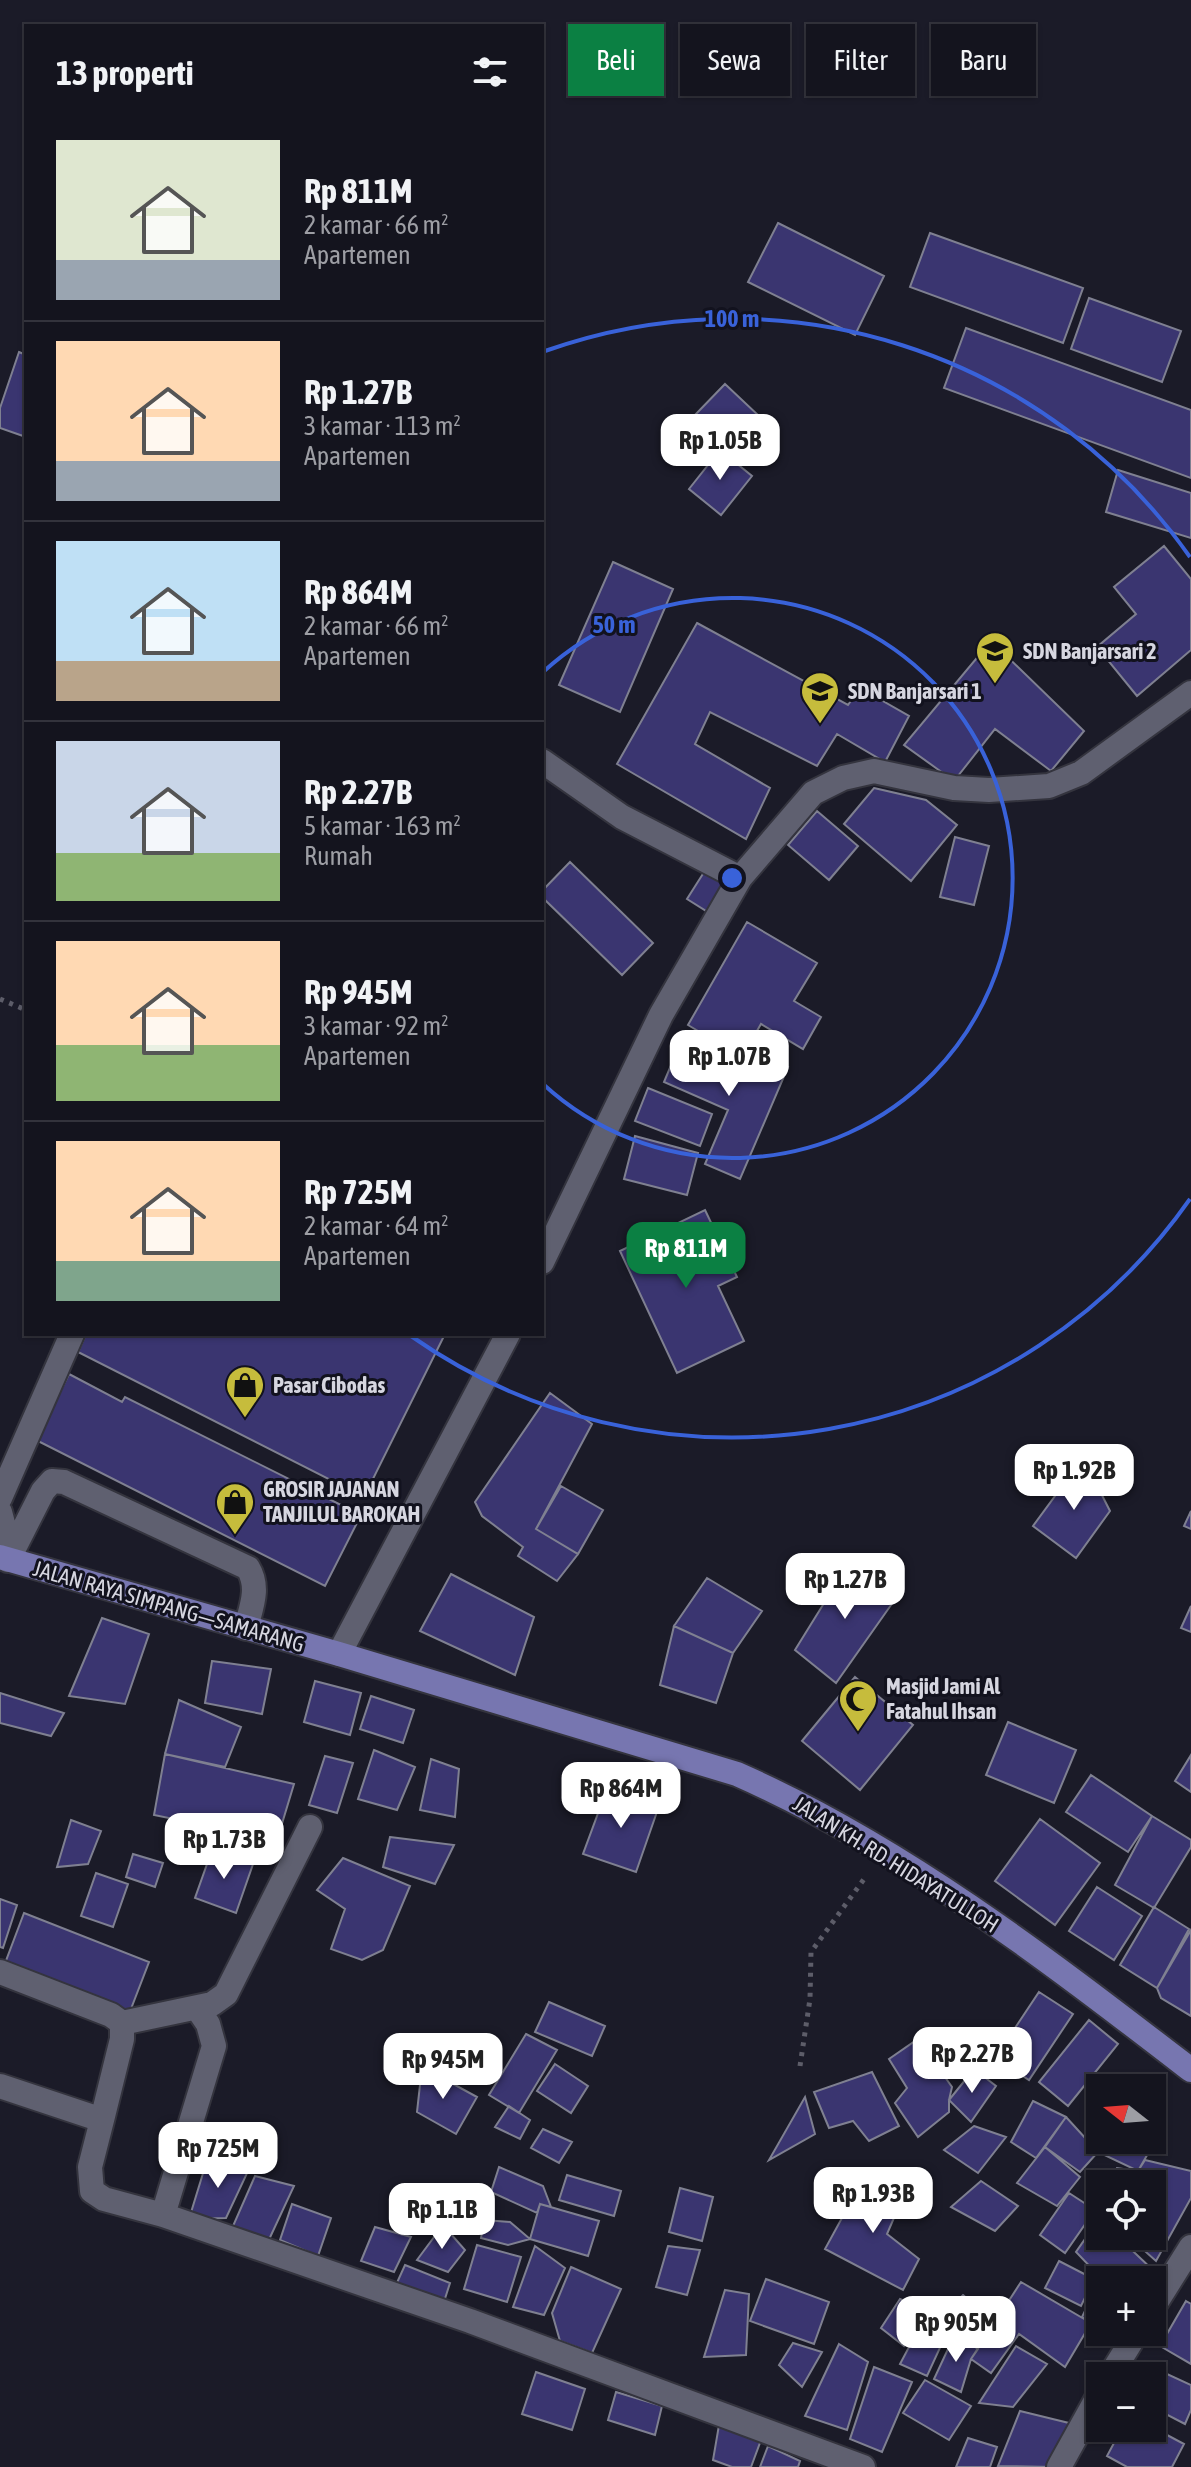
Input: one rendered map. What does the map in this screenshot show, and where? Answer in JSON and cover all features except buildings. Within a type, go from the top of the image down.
[{"type":"main road","name":"JALAN RAYA SIMPANG—SAMARANG","points":[[4,1558],[339,1654]]},
{"type":"main road","name":"JALAN KH. RD. HIDAYATULLOH","points":[[339,1654],[737,1774],[779,1792],[884,1851],[1048,1960],[1191,2070]]},
{"type":"street","points":[[544,1253],[549,1229],[661,1015],[740,878],[813,793],[826,785],[874,771],[954,788],[989,790],[1049,786],[1081,773],[1191,693]]},
{"type":"street","points":[[544,762],[622,817],[740,878]]},
{"type":"street","points":[[0,1498],[71,1336]]},
{"type":"street","points":[[339,1654],[507,1336]]},
{"type":"street","points":[[4,1558],[43,1491],[52,1481],[64,1482],[248,1568],[255,1591],[246,1628]]},
{"type":"street","points":[[0,1512],[5,1531],[4,1558]]},
{"type":"street","points":[[0,1972],[111,2015],[122,2023],[212,2004],[226,1994],[310,1827]]},
{"type":"street","points":[[163,2215],[214,2046],[208,2024],[197,2008]]},
{"type":"street","points":[[122,2023],[122,2039],[90,2167],[92,2191],[104,2199],[163,2215],[470,2321],[863,2467]]},
{"type":"street","points":[[0,2086],[102,2120]]},
{"type":"street","points":[[1166,2287],[1191,2247]]},
{"type":"street","points":[[1059,2467],[1086,2418]]},
{"type":"path","points":[[0,999],[24,1009]]},
{"type":"path","points":[[800,2066],[810,1999],[811,1952],[884,1851]]},
{"type":"place","name":"SDN Banjarsari 2","points":[[995,685]]},
{"type":"place","name":"SDN Banjarsari 1","points":[[820,725]]},
{"type":"place","name":"Pasar Cibodas","points":[[245,1419]]},
{"type":"place","name":"GROSIR JAJANAN TANJILUL BAROKAH","points":[[235,1536]]},
{"type":"place","name":"Masjid Jami Al Fatahul Ihsan","points":[[858,1733]]}]
